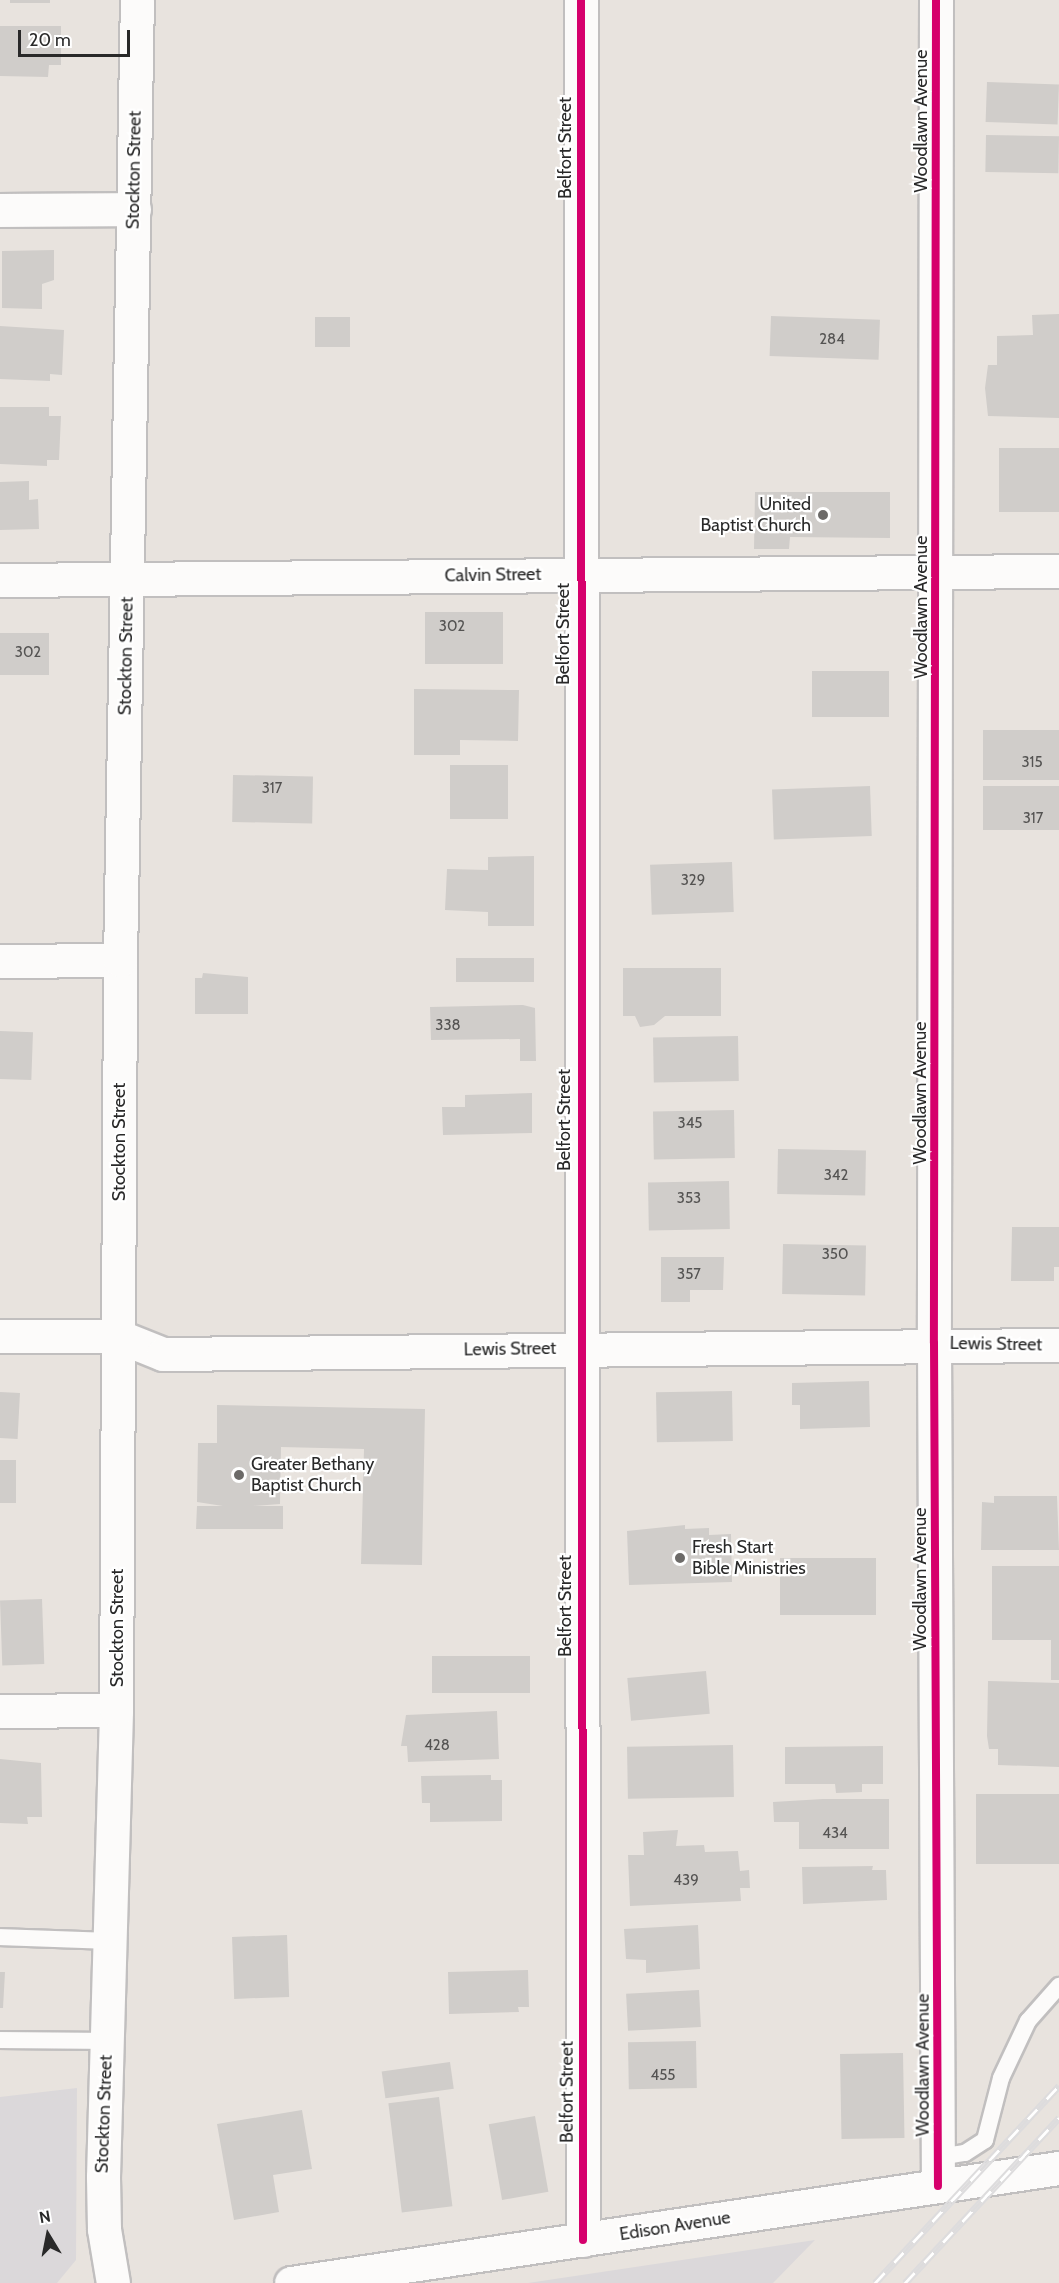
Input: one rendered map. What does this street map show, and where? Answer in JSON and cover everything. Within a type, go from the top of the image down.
[{"type":"street","name":"Stockton Street","points":[[113,2283],[103,2193],[116,1710],[120,960],[137,0]]},
{"type":"street","name":"Belfort Street","points":[[581,0],[578,574],[583,2240]]},
{"type":"street","name":"Woodlawn Avenue","points":[[936,0],[934,1343],[938,2171]]},
{"type":"street","points":[[0,210],[134,209]]},
{"type":"street","name":"Calvin Street","points":[[0,580],[1059,571]]},
{"type":"street","points":[[0,961],[120,960]]},
{"type":"street","name":"Lewis Street","points":[[0,1336],[118,1336],[163,1354],[934,1343],[1059,1345]]},
{"type":"street","points":[[0,1711],[116,1710]]},
{"type":"street","name":"Edison Avenue","points":[[291,2283],[583,2240],[938,2171],[1059,2168]]},
{"type":"lane","points":[[0,1937],[111,1941]]},
{"type":"lane","points":[[938,2171],[985,2140],[1001,2078],[1028,2021],[1059,1986]]},
{"type":"lane","points":[[0,2040],[106,2041]]},
{"type":"shaded area","points":[[77,2088],[76,2260],[57,2283],[0,2283],[0,2097]]},
{"type":"shaded area","points":[[815,2240],[773,2283],[528,2283]]},
{"type":"building","points":[[10,0],[50,0],[50,3],[10,3]]},
{"type":"building","points":[[0,26],[61,26],[61,65],[49,65],[48,77],[0,76]]},
{"type":"building","points":[[987,82],[1059,85],[1058,124],[986,122]]},
{"type":"building","points":[[986,135],[1059,136],[1058,173],[985,172]]},
{"type":"building","points":[[54,250],[54,280],[42,284],[42,309],[2,308],[2,251]]},
{"type":"building","points":[[1059,314],[1059,418],[988,416],[985,388],[988,365],[997,365],[997,336],[1033,335],[1032,315]]},
{"type":"building","points":[[771,316],[880,320],[879,360],[770,356]]},
{"type":"building","points":[[315,317],[350,317],[350,347],[315,347]]},
{"type":"building","points":[[0,326],[64,330],[62,375],[50,374],[50,381],[0,379]]},
{"type":"building","points":[[0,407],[49,407],[49,416],[61,416],[59,460],[47,460],[47,466],[0,464]]},
{"type":"building","points":[[999,448],[1059,448],[1059,512],[999,512]]},
{"type":"building","points":[[29,481],[29,500],[38,499],[39,529],[0,530],[0,482]]},
{"type":"building","name":"United Baptist Church","points":[[755,492],[890,492],[890,538],[790,537],[789,549],[754,549]]},
{"type":"building","points":[[425,612],[503,612],[503,664],[425,664]]},
{"type":"building","points":[[0,633],[49,633],[49,675],[0,675]]},
{"type":"building","points":[[812,671],[889,671],[889,717],[812,717]]},
{"type":"building","points":[[414,689],[519,690],[518,741],[460,740],[460,755],[414,755]]},
{"type":"building","points":[[983,730],[1059,730],[1059,780],[983,780]]},
{"type":"building","points":[[450,765],[508,765],[508,819],[450,819]]},
{"type":"building","points":[[233,775],[313,776],[312,823],[232,822]]},
{"type":"building","points":[[870,786],[872,836],[774,839],[772,789]]},
{"type":"building","points":[[983,786],[1059,786],[1059,830],[983,830]]},
{"type":"building","points":[[534,856],[534,926],[488,926],[488,912],[445,910],[447,869],[488,870],[488,857]]},
{"type":"building","points":[[732,862],[734,912],[652,915],[650,865]]},
{"type":"building","points":[[456,958],[534,958],[534,982],[456,982]]},
{"type":"building","points":[[623,968],[721,968],[721,1016],[665,1016],[654,1025],[640,1027],[635,1016],[623,1016]]},
{"type":"building","points":[[203,973],[248,977],[248,1014],[195,1014],[195,978],[202,978]]},
{"type":"building","points":[[523,1005],[535,1008],[536,1061],[520,1061],[520,1039],[431,1040],[430,1007]]},
{"type":"building","points":[[0,1031],[33,1032],[31,1080],[0,1079]]},
{"type":"building","points":[[738,1036],[739,1081],[654,1082],[653,1037]]},
{"type":"building","points":[[532,1093],[532,1133],[443,1135],[442,1107],[465,1107],[465,1095]]},
{"type":"building","points":[[734,1110],[735,1158],[654,1159],[653,1111]]},
{"type":"building","points":[[778,1149],[866,1151],[865,1196],[777,1194]]},
{"type":"building","points":[[729,1181],[730,1229],[649,1230],[648,1182]]},
{"type":"building","points":[[1012,1227],[1059,1227],[1059,1267],[1054,1267],[1054,1281],[1011,1281]]},
{"type":"building","points":[[783,1244],[866,1245],[865,1295],[782,1294]]},
{"type":"building","points":[[661,1257],[724,1257],[723,1290],[690,1290],[690,1302],[661,1302]]},
{"type":"building","points":[[869,1381],[870,1427],[800,1429],[800,1405],[792,1405],[792,1383]]},
{"type":"building","points":[[732,1391],[733,1441],[657,1442],[656,1392]]},
{"type":"building","points":[[0,1392],[20,1393],[18,1439],[0,1438]]},
{"type":"building","name":"Greater Bethany Baptist Church","points":[[217,1405],[425,1409],[422,1565],[361,1564],[364,1449],[281,1447],[280,1504],[253,1506],[283,1506],[283,1529],[196,1529],[197,1506],[223,1506],[197,1502],[198,1443],[217,1443]]},
{"type":"building","points":[[0,1460],[16,1460],[16,1503],[0,1503]]},
{"type":"building","points":[[994,1496],[1057,1496],[1059,1550],[981,1550],[982,1502],[994,1503]]},
{"type":"building","name":"Fresh Start Bible Ministries","points":[[685,1525],[685,1529],[709,1528],[709,1535],[731,1534],[732,1582],[629,1585],[627,1531]]},
{"type":"building","points":[[780,1558],[876,1558],[876,1615],[780,1615]]},
{"type":"building","points":[[992,1566],[1059,1566],[1059,1680],[1051,1680],[1051,1640],[992,1640]]},
{"type":"building","points":[[42,1599],[44,1664],[2,1665],[0,1600]]},
{"type":"building","points":[[432,1656],[530,1656],[530,1693],[432,1693]]},
{"type":"building","points":[[706,1671],[710,1714],[631,1721],[627,1678]]},
{"type":"building","points":[[988,1681],[1059,1683],[1059,1767],[998,1765],[998,1749],[989,1749],[987,1736]]},
{"type":"building","points":[[497,1711],[499,1759],[408,1762],[407,1746],[401,1746],[406,1715]]},
{"type":"building","points":[[733,1745],[734,1797],[628,1799],[627,1747]]},
{"type":"building","points":[[883,1746],[883,1784],[862,1784],[862,1792],[836,1793],[835,1784],[785,1784],[785,1747]]},
{"type":"building","points":[[0,1759],[41,1763],[42,1817],[27,1817],[28,1824],[0,1823]]},
{"type":"building","points":[[491,1775],[491,1780],[502,1780],[502,1821],[430,1822],[430,1803],[422,1803],[421,1776]]},
{"type":"building","points":[[976,1794],[1059,1794],[1059,1864],[976,1864]]},
{"type":"building","points":[[889,1799],[889,1849],[799,1849],[799,1822],[774,1822],[773,1802]]},
{"type":"building","points":[[678,1830],[676,1846],[704,1845],[705,1852],[738,1851],[740,1871],[749,1870],[750,1888],[740,1888],[741,1901],[630,1906],[628,1855],[644,1855],[643,1832]]},
{"type":"building","points":[[873,1866],[872,1870],[886,1870],[887,1900],[803,1904],[802,1867]]},
{"type":"building","points":[[698,1925],[700,1969],[646,1973],[646,1960],[626,1959],[624,1929]]},
{"type":"building","points":[[287,1935],[289,1997],[234,1999],[232,1937]]},
{"type":"building","points":[[528,1970],[529,2007],[518,2007],[519,2012],[449,2014],[448,1972]]},
{"type":"building","points":[[0,1972],[5,1972],[3,2008],[0,2008]]},
{"type":"building","points":[[699,1990],[701,2027],[628,2031],[626,1994]]},
{"type":"building","points":[[696,2041],[697,2088],[629,2089],[628,2042]]},
{"type":"building","points":[[903,2053],[904,2138],[841,2139],[840,2054]]},
{"type":"building","points":[[450,2062],[454,2089],[385,2098],[382,2072]]},
{"type":"building","points":[[439,2097],[452,2206],[402,2212],[388,2103]]},
{"type":"building","points":[[302,2110],[312,2169],[273,2175],[279,2212],[234,2220],[217,2124]]},
{"type":"building","points":[[535,2116],[548,2192],[502,2200],[489,2124]]},
{"type":"railway","points":[[875,2283],[1059,2086]]},
{"type":"railway","points":[[905,2283],[1059,2118]]},
{"type":"cycle path","points":[[581,0],[583,2240]]},
{"type":"cycle path","points":[[936,0],[934,1343],[938,2186]]},
{"type":"place","name":"United Baptist Church","points":[[823,515]]},
{"type":"place","name":"Greater Bethany Baptist Church","points":[[239,1475]]},
{"type":"place","name":"Fresh Start Bible Ministries","points":[[680,1558]]}]
